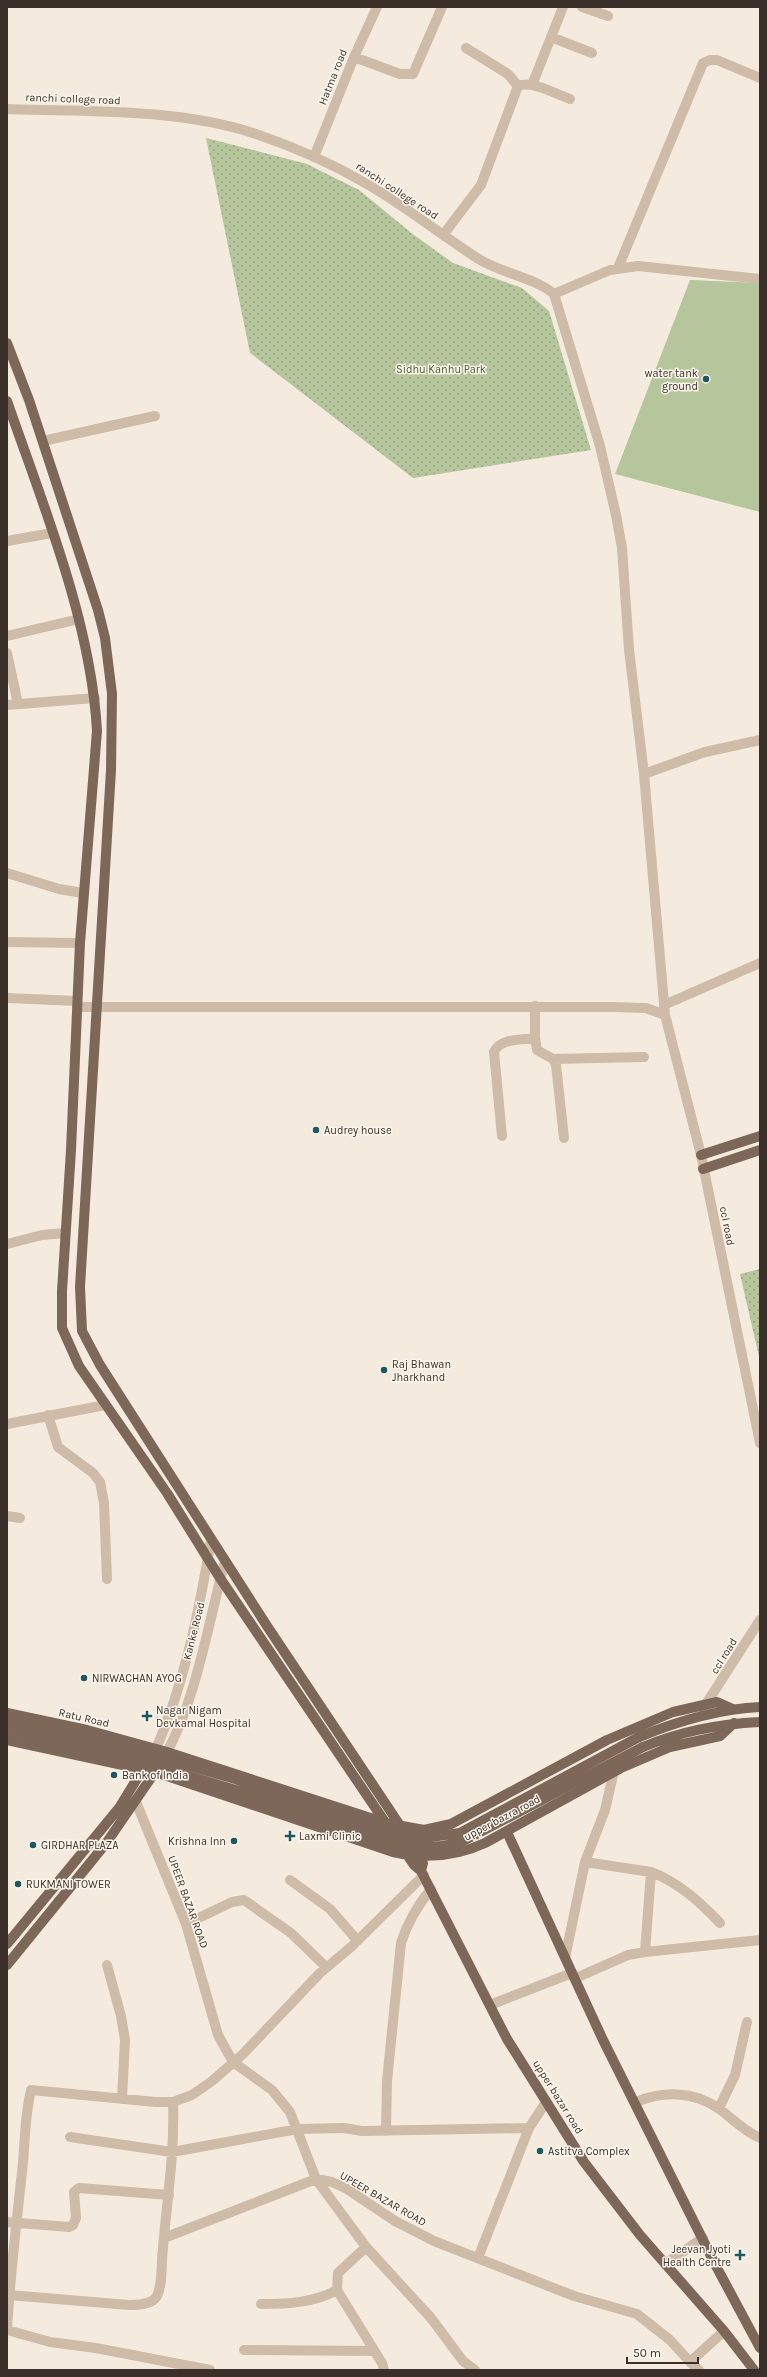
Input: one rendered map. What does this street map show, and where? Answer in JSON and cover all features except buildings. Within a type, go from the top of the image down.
[{"type":"main road","name":"upper bazar road","points":[[7,343],[42,441],[98,610],[105,638],[112,694],[111,770],[80,1287],[82,1331],[100,1365],[211,1540],[401,1827],[423,1863],[422,1873]]},
{"type":"main road","name":"upper bazar road","points":[[7,401],[52,533],[90,661],[95,698],[97,731],[80,943],[62,1291],[62,1328],[78,1366],[167,1493],[220,1578],[386,1823],[422,1873],[507,2039],[584,2162],[640,2235],[724,2331],[754,2370]]},
{"type":"main road","points":[[701,1155],[760,1136]]},
{"type":"main road","points":[[704,1168],[760,1150]]},
{"type":"main road","name":"upper bazra road","points":[[156,1749],[386,1823],[401,1827],[424,1830],[451,1824],[607,1740],[673,1712],[717,1702],[733,1709]]},
{"type":"main road","points":[[7,1721],[120,1746],[235,1779],[384,1831],[423,1838],[460,1833],[638,1737],[686,1719],[733,1709],[760,1707]]},
{"type":"main road","name":"Ratu Road","points":[[7,1713],[87,1730],[156,1749]]},
{"type":"main road","points":[[7,1730],[118,1754],[238,1791],[392,1843],[434,1848],[463,1841],[643,1748],[670,1736],[734,1723],[760,1722]]},
{"type":"main road","name":"upper bazra road","points":[[155,1772],[374,1847],[408,1855],[440,1856],[460,1853],[507,1832],[614,1771],[670,1747],[720,1736],[734,1723]]},
{"type":"main road","points":[[7,1740],[155,1772],[136,1802],[82,1873],[7,1965]]},
{"type":"main road","points":[[7,1944],[118,1808],[156,1749]]},
{"type":"main road","points":[[507,1832],[603,2040],[636,2102],[671,2179],[760,2348]]},
{"type":"street","name":"Hatma road","points":[[314,157],[354,57],[377,7]]},
{"type":"street","points":[[354,57],[400,74],[413,74],[442,7]]},
{"type":"street","points":[[532,85],[562,7]]},
{"type":"street","points":[[582,7],[608,16]]},
{"type":"street","points":[[551,37],[592,53]]},
{"type":"street","points":[[466,48],[508,74],[518,86]]},
{"type":"street","points":[[618,268],[703,63],[710,60],[717,60],[760,78]]},
{"type":"street","points":[[518,86],[524,84],[532,85],[570,99]]},
{"type":"street","points":[[443,235],[482,185],[518,86]]},
{"type":"street","name":"ranchi college road","points":[[7,109],[119,113],[179,118],[254,133],[314,157],[367,184],[490,266],[541,286],[554,294]]},
{"type":"street","points":[[554,294],[618,268],[638,266],[760,279]]},
{"type":"street","name":"ccl road","points":[[554,294],[600,446],[622,548],[629,650],[644,774],[664,1010],[704,1168],[760,1443]]},
{"type":"street","points":[[42,441],[155,416]]},
{"type":"street","points":[[7,541],[52,533]]},
{"type":"street","points":[[7,636],[78,619]]},
{"type":"street","points":[[7,653],[18,704]]},
{"type":"street","points":[[7,705],[95,698]]},
{"type":"street","points":[[644,774],[705,752],[760,740]]},
{"type":"street","points":[[7,873],[59,889],[83,893]]},
{"type":"street","points":[[7,942],[80,943]]},
{"type":"street","points":[[7,998],[97,1006],[534,1006],[646,1008],[664,1010],[760,963]]},
{"type":"street","points":[[534,1006],[537,1050],[553,1059],[644,1057]]},
{"type":"street","points":[[502,1136],[494,1052],[496,1046],[503,1042],[535,1038]]},
{"type":"street","points":[[553,1059],[564,1138]]},
{"type":"street","points":[[7,1244],[42,1235],[65,1233]]},
{"type":"street","points":[[7,1424],[105,1405]]},
{"type":"street","points":[[48,1415],[58,1447],[93,1473],[100,1482],[104,1503],[107,1579]]},
{"type":"street","points":[[7,1516],[20,1518]]},
{"type":"street","name":"Kanke Road","points":[[156,1749],[178,1692],[186,1662],[211,1540]]},
{"type":"street","name":"Kanke Road","points":[[155,1772],[167,1752],[181,1723],[225,1561]]},
{"type":"street","name":"ccl road","points":[[706,1704],[725,1678],[760,1620]]},
{"type":"street","points":[[565,1958],[585,1862],[605,1810],[614,1771]]},
{"type":"street","name":"UPEER BAZAR ROAD","points":[[136,1802],[186,1924],[218,2035],[233,2062],[272,2090],[290,2112],[298,2129],[316,2179],[332,2182],[348,2189],[395,2221],[434,2241],[574,2296],[638,2314],[670,2340],[699,2370]]},
{"type":"street","points":[[585,1862],[651,1872],[669,1879],[702,1903],[720,1923]]},
{"type":"street","points":[[645,1952],[651,1872]]},
{"type":"street","points":[[210,2370],[96,2348],[50,2342],[7,2330],[12,2222],[24,2119],[31,2090],[122,2099],[173,2102],[192,2094],[233,2062],[326,1967],[357,1940],[422,1873]]},
{"type":"street","points":[[290,1880],[330,1909],[357,1940]]},
{"type":"street","points":[[386,2131],[387,2081],[401,1943],[406,1926],[416,1907],[431,1889]]},
{"type":"street","points":[[186,1924],[232,1902],[244,1900],[291,1933],[326,1967]]},
{"type":"street","points":[[490,2005],[574,1976],[628,1955],[760,1940]]},
{"type":"street","points":[[106,1964],[121,2016],[125,2040],[122,2099]]},
{"type":"street","points":[[718,2108],[735,2074],[747,2022]]},
{"type":"street","points":[[636,2102],[653,2095],[676,2094],[699,2097],[718,2108],[736,2124],[760,2138]]},
{"type":"street","points":[[9,2295],[129,2305],[148,2302],[157,2296],[169,2195],[174,2133],[173,2102]]},
{"type":"street","points":[[478,2258],[529,2128],[546,2102]]},
{"type":"street","points":[[70,2137],[172,2152],[298,2129],[344,2128],[362,2131],[386,2131],[529,2128]]},
{"type":"street","points":[[164,2238],[316,2179],[366,2247],[431,2318],[463,2361],[475,2370]]},
{"type":"street","points":[[12,2222],[69,2227],[73,2225],[76,2218],[74,2192],[78,2188],[169,2195]]},
{"type":"street","points":[[665,2264],[703,2238]]},
{"type":"street","points":[[366,2247],[338,2273],[337,2290],[384,2370]]},
{"type":"street","points":[[261,2304],[287,2304],[322,2298],[337,2290]]},
{"type":"street","points":[[690,2362],[724,2331]]},
{"type":"street","points":[[244,2350],[374,2352]]},
{"type":"green space","name":"Sidhu Kanhu Park","points":[[206,138],[307,164],[359,190],[414,235],[453,263],[522,288],[549,311],[591,450],[413,478],[250,353]]},
{"type":"green space","name":"water tank ground","points":[[690,280],[760,283],[760,512],[615,474]]},
{"type":"green space","points":[[760,1269],[760,1361],[740,1274]]},
{"type":"place","name":"water tank ground","points":[[706,379]]},
{"type":"place","name":"Audrey house","points":[[316,1130]]},
{"type":"place","name":"Raj Bhawan Jharkhand","points":[[384,1370]]},
{"type":"place","name":"NIRWACHAN AYOG","points":[[84,1678]]},
{"type":"place","name":"Nagar Nigam Devkamal Hospital","points":[[147,1716]]},
{"type":"place","name":"Bank of India","points":[[114,1775]]},
{"type":"place","name":"Laxmi Clinic","points":[[290,1836]]},
{"type":"place","name":"Krishna Inn","points":[[234,1841]]},
{"type":"place","name":"GIRDHAR PLAZA","points":[[33,1845]]},
{"type":"place","name":"RUKMANI TOWER","points":[[18,1884]]},
{"type":"place","name":"Astitva Complex","points":[[540,2151]]},
{"type":"place","name":"Jeevan Jyoti Health Centre","points":[[740,2255]]}]
